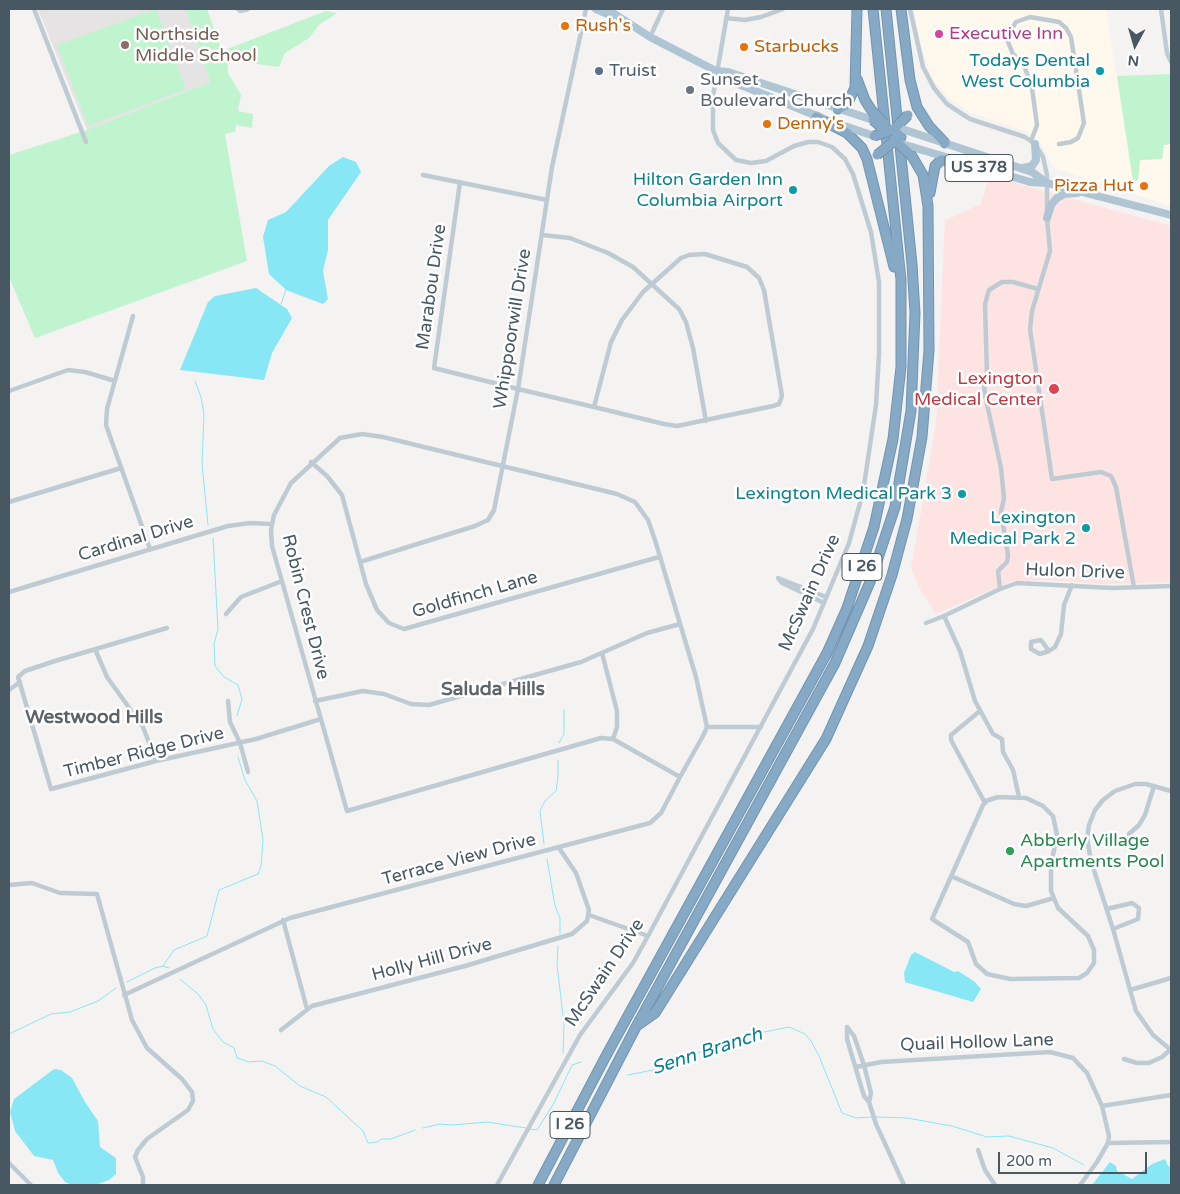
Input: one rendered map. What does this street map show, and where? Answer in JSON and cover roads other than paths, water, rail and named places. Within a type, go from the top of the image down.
[{"type":"highway","points":[[838,109],[846,106],[850,100],[857,79],[857,9]]},
{"type":"highway","name":"I 26","points":[[538,1185],[607,1054],[808,688],[847,608],[864,562],[885,482],[899,391],[901,336],[901,280],[873,9]]},
{"type":"highway","name":"I 26","points":[[554,1185],[637,1025],[835,663],[873,575],[895,507],[911,411],[915,313],[912,264],[886,9]]},
{"type":"highway","points":[[874,136],[890,128],[908,114],[912,102],[901,9]]},
{"type":"highway","points":[[637,1025],[656,1012],[810,767],[838,716],[868,646],[897,556],[911,498],[922,437],[930,330],[928,206],[923,174],[912,151],[897,141],[890,128],[873,115],[857,79]]},
{"type":"highway","points":[[910,80],[922,117],[945,143]]},
{"type":"highway","points":[[816,116],[847,133],[862,148],[867,159],[894,270],[901,336]]},
{"type":"highway","points":[[872,184],[872,163],[877,154],[914,133]]},
{"type":"highway","points":[[928,206],[935,166],[941,160],[956,161]]},
{"type":"main road","points":[[596,9],[610,16],[616,16]]},
{"type":"main road","points":[[607,9],[650,37],[750,91],[874,136],[897,141]]},
{"type":"main road","points":[[716,71],[728,72],[838,109],[873,115]]},
{"type":"main road","name":"US 378","points":[[890,128],[914,133],[1032,172],[1047,183]]},
{"type":"main road","points":[[1018,168],[1029,167],[1034,163],[1037,154],[1033,142]]},
{"type":"main road","name":"US 378","points":[[912,151],[956,161],[1030,182],[1047,183]]},
{"type":"main road","points":[[1047,183],[1171,215]]},
{"type":"main road","points":[[1047,218],[1051,205],[1061,196],[1069,193],[1089,194]]},
{"type":"street","points":[[34,9],[86,142]]},
{"type":"street","points":[[238,9],[240,11],[248,9]]},
{"type":"street","name":"Whippoorwill Drive","points":[[360,562],[488,520],[494,510],[518,389],[559,127],[586,9]]},
{"type":"street","points":[[650,37],[663,9]]},
{"type":"street","name":"McSwain Drive","points":[[497,1185],[532,1125],[580,1035],[633,963],[813,629],[849,543],[869,460],[880,354],[881,307],[876,254],[853,174],[845,159],[832,147],[818,142],[808,142],[794,146],[766,161],[751,163],[736,160],[723,149],[713,130],[713,96],[728,9]]},
{"type":"street","points":[[726,18],[744,20],[761,17],[783,9]]},
{"type":"street","points":[[910,9],[918,51],[925,72],[934,88],[947,104],[970,119],[1018,134],[1033,142],[1045,162],[1050,251],[1038,289],[1030,330],[1052,479],[1101,472],[1111,476],[1116,487],[1134,587]]},
{"type":"street","points":[[1160,9],[1167,53],[1171,62]]},
{"type":"street","points":[[1033,142],[1037,125],[1032,88],[1024,65],[1013,54],[1008,42],[1011,30],[1016,22],[1030,17],[1059,22],[1066,28],[1071,38],[1084,123],[1078,138],[1071,142],[1059,144]]},
{"type":"street","points":[[424,175],[547,200]]},
{"type":"street","name":"Marabou Drive","points":[[460,182],[434,368],[518,389]]},
{"type":"street","points":[[542,235],[570,238],[608,253],[633,267],[679,308],[686,322],[693,348],[706,421]]},
{"type":"street","points":[[518,389],[594,407],[677,426],[773,406],[781,400],[764,290],[757,274],[733,261],[700,253],[681,258],[652,283],[629,309],[614,335],[594,407]]},
{"type":"street","points":[[1000,589],[998,571],[1007,562],[1008,555],[1001,512],[1004,498],[1001,468],[984,395],[987,377],[985,304],[990,290],[1002,282],[1012,282],[1038,289]]},
{"type":"street","points":[[133,316],[108,409],[106,425],[150,549]]},
{"type":"street","points":[[9,391],[68,370],[85,372],[115,381]]},
{"type":"street","name":"Robin Crest Drive","points":[[612,739],[601,738],[347,811],[272,546],[274,515],[286,490],[312,462],[340,438],[362,434],[503,466],[631,499],[638,505],[648,520],[680,624],[707,726]]},
{"type":"street","name":"Goldfinch Lane","points":[[312,462],[327,476],[342,495],[366,584],[376,610],[389,623],[404,629],[659,557]]},
{"type":"street","points":[[9,502],[122,468]]},
{"type":"street","name":"Cardinal Drive","points":[[9,592],[238,524],[272,524]]},
{"type":"street","points":[[824,603],[782,584],[778,578],[826,597]]},
{"type":"street","points":[[226,614],[241,597],[282,581]]},
{"type":"street","name":"Hulon Drive","points":[[926,623],[1017,583],[1134,587],[1171,586]]},
{"type":"street","points":[[1049,651],[1058,641],[1064,605],[1072,585]]},
{"type":"street","points":[[944,616],[960,651],[975,701],[993,734],[1002,739],[1003,752],[1013,770],[1019,797]]},
{"type":"street","points":[[315,701],[363,691],[384,694],[411,704],[429,705],[564,667],[647,633],[680,624]]},
{"type":"street","points":[[9,690],[20,682],[18,677],[25,671],[167,628]]},
{"type":"street","points":[[95,649],[107,677],[143,727],[156,761]]},
{"type":"street","points":[[602,653],[617,711],[617,727],[612,739],[680,778]]},
{"type":"street","name":"Timber Ridge Drive","points":[[20,682],[51,789],[156,761],[240,743],[321,719]]},
{"type":"street","points":[[228,701],[230,722],[240,743],[248,772]]},
{"type":"street","points":[[980,711],[951,735],[951,740],[985,803]]},
{"type":"street","points":[[707,726],[761,727]]},
{"type":"street","name":"Terrace View Drive","points":[[124,995],[283,920],[650,823],[661,813],[707,726]]},
{"type":"street","points":[[1124,1060],[1149,1063],[1171,1050],[1153,1035],[1141,1020],[1130,990],[1114,928],[1088,852],[1087,832],[1091,818],[1103,800],[1115,791],[1135,784],[1154,786],[1171,791]]},
{"type":"street","points":[[1128,834],[1145,815],[1154,786]]},
{"type":"street","points":[[998,797],[1019,797],[1043,806],[1053,816],[1057,835],[1050,881],[1054,898],[1058,908],[1079,926],[1092,943],[1094,963],[1087,973],[1079,978],[995,977],[981,970],[976,964],[968,942],[932,920],[985,803],[998,797]]},
{"type":"street","points":[[560,848],[576,873],[589,915],[648,936]]},
{"type":"street","points":[[951,876],[1014,904],[1026,906],[1054,898]]},
{"type":"street","points":[[9,885],[32,882],[60,893],[97,894],[132,1020],[147,1048],[182,1079],[192,1092],[193,1101],[188,1110],[147,1139],[138,1150],[135,1157],[143,1177],[143,1185]]},
{"type":"street","points":[[1107,909],[1132,903],[1136,904],[1140,910],[1138,919],[1114,928]]},
{"type":"street","name":"Holly Hill Drive","points":[[281,1030],[307,1009],[564,938],[579,928],[589,915]]},
{"type":"street","points":[[283,920],[307,1009]]},
{"type":"street","points":[[1130,990],[1171,978]]},
{"type":"street","points":[[869,1102],[872,1094],[864,1065],[854,1036],[847,1027],[848,1039],[864,1096],[869,1102],[876,1124],[904,1185]]},
{"type":"street","name":"Quail Hollow Lane","points":[[856,1067],[895,1061],[1061,1053],[1073,1058],[1084,1067],[1102,1106],[1108,1129],[1108,1143]]},
{"type":"street","points":[[1102,1106],[1171,1095]]},
{"type":"street","points":[[1080,1185],[1108,1143],[1171,1142]]},
{"type":"street","points":[[978,1150],[985,1170],[995,1185]]},
{"type":"street","points":[[9,1163],[31,1185]]},
{"type":"water","points":[[343,157],[356,162],[361,172],[328,220],[328,250],[323,271],[328,299],[323,304],[286,290],[269,274],[263,237],[268,220],[286,212],[329,166]]},
{"type":"water","points":[[256,288],[287,309],[292,318],[272,353],[264,380],[180,370],[208,302],[215,296]]},
{"type":"water","points":[[915,952],[954,972],[958,971],[975,982],[981,989],[973,1002],[905,982],[904,973],[911,955]]},
{"type":"water","points":[[54,1069],[61,1070],[72,1078],[98,1121],[100,1147],[116,1158],[116,1174],[109,1180],[95,1185],[72,1185],[65,1182],[58,1173],[53,1160],[34,1156],[15,1131],[10,1112],[14,1099]]},
{"type":"water","points":[[1165,1159],[1168,1166],[1171,1167],[1171,1185],[1092,1185],[1110,1162],[1116,1166],[1117,1171],[1132,1179],[1152,1164]]},
{"type":"waterway","points":[[281,304],[286,290]]},
{"type":"waterway","points":[[195,381],[201,397],[204,414],[202,463],[208,525]]},
{"type":"waterway","points":[[213,538],[218,629],[214,644],[215,666],[224,677],[238,685],[242,699],[237,716]]},
{"type":"waterway","points":[[559,743],[564,734],[564,710]]},
{"type":"waterway","points":[[163,966],[174,950],[207,936],[219,890],[258,874],[261,866],[263,840],[257,801],[245,780],[238,757]]},
{"type":"waterway","points":[[544,844],[540,811],[545,801],[556,791],[558,760]]},
{"type":"waterway","points":[[547,859],[555,906],[560,918],[560,934]]},
{"type":"waterway","points":[[558,946],[557,965],[564,1024],[563,1053]]},
{"type":"waterway","name":"Senn Branch","points":[[127,982],[155,968],[163,966],[169,968]]},
{"type":"waterway","name":"Senn Branch","points":[[180,979],[198,994],[206,1005],[213,1029],[223,1042],[234,1048],[237,1058],[249,1062],[262,1061],[275,1066],[300,1086],[326,1097],[363,1131],[368,1143],[377,1142],[382,1139],[391,1139],[415,1130]]},
{"type":"waterway","name":"Senn Branch","points":[[9,1034],[51,1014],[70,1012],[98,1001],[116,988]]},
{"type":"waterway","name":"Senn Branch","points":[[628,1075],[678,1065],[708,1047],[745,1041],[764,1032],[789,1027],[805,1034],[811,1041],[842,1113],[856,1118],[872,1117]]},
{"type":"waterway","name":"Senn Branch","points":[[530,1129],[537,1130],[554,1103],[572,1065],[581,1062]]},
{"type":"waterway","name":"Senn Branch","points":[[876,1117],[907,1118],[952,1126],[987,1137],[1009,1136],[1053,1148],[1084,1165]]},
{"type":"waterway","name":"Senn Branch","points":[[423,1128],[440,1124],[452,1125],[487,1122],[526,1128]]},
{"type":"place","name":"Rush's","points":[[565,26]]},
{"type":"place","name":"Executive Inn","points":[[939,34]]},
{"type":"place","name":"Northside Middle School","points":[[125,45]]},
{"type":"place","name":"Starbucks","points":[[744,47]]},
{"type":"place","name":"Truist","points":[[599,71]]},
{"type":"place","name":"Todays Dental West Columbia","points":[[1100,71]]},
{"type":"place","name":"Sunset Boulevard Church","points":[[690,90]]},
{"type":"place","name":"Denny's","points":[[767,124]]},
{"type":"place","name":"Pizza Hut","points":[[1144,186]]},
{"type":"place","name":"Hilton Garden Inn Columbia Airport","points":[[793,190]]},
{"type":"place","name":"Lexington Medical Center","points":[[1054,389]]},
{"type":"place","name":"Lexington Medical Park 3","points":[[962,494]]},
{"type":"place","name":"Lexington Medical Park 2","points":[[1086,528]]},
{"type":"place","name":"Abberly Village Apartments Pool","points":[[1010,851]]},
{"type":"district","name":"Saluda Hills","points":[[493,690]]},
{"type":"district","name":"Westwood Hills","points":[[94,718]]}]
